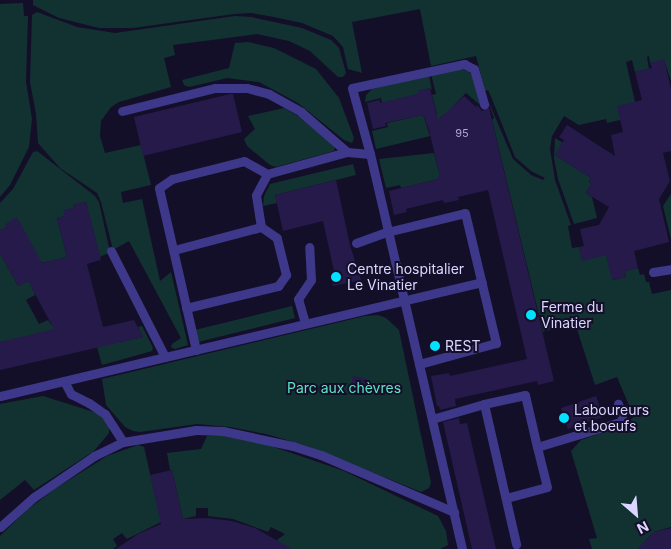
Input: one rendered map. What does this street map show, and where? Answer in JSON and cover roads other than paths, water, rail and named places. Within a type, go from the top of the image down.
[{"type":"lane","points":[[462,549],[370,154],[352,88],[464,64],[474,69],[484,105]]},
{"type":"lane","points":[[122,111],[215,88],[247,88],[269,94],[302,112],[348,152]]},
{"type":"lane","points":[[196,350],[159,188],[172,178],[244,161],[267,174],[348,152],[370,154]]},
{"type":"lane","points":[[260,228],[256,195],[267,174]]},
{"type":"lane","points":[[356,244],[387,232],[465,213],[496,343],[419,364]]},
{"type":"lane","points":[[174,250],[260,228],[277,238],[286,275],[278,286],[186,308]]},
{"type":"lane","points":[[306,323],[298,299],[311,280],[309,247]]},
{"type":"lane","points":[[111,250],[165,357]]},
{"type":"lane","points":[[654,272],[671,269]]},
{"type":"lane","points":[[0,396],[482,282]]},
{"type":"lane","points":[[64,381],[71,394],[105,414],[123,442]]},
{"type":"lane","points":[[432,420],[484,404],[525,395],[547,487],[506,498]]},
{"type":"lane","points":[[484,404],[516,544]]},
{"type":"lane","points":[[537,446],[623,421],[618,404]]},
{"type":"lane","points":[[0,527],[61,477],[94,456],[123,442],[196,430],[222,431],[259,437],[322,456],[454,512]]},
{"type":"place","name":"Centre hospitalier Le Vinatier","points":[[336,277]]},
{"type":"place","name":"Ferme du Vinatier","points":[[531,315]]},
{"type":"place","name":"REST","points":[[435,346]]},
{"type":"place","name":"Laboureurs et boeufs","points":[[564,418]]},
{"type":"park label","name":"Parc aux chèvres","points":[[344,388]]}]
